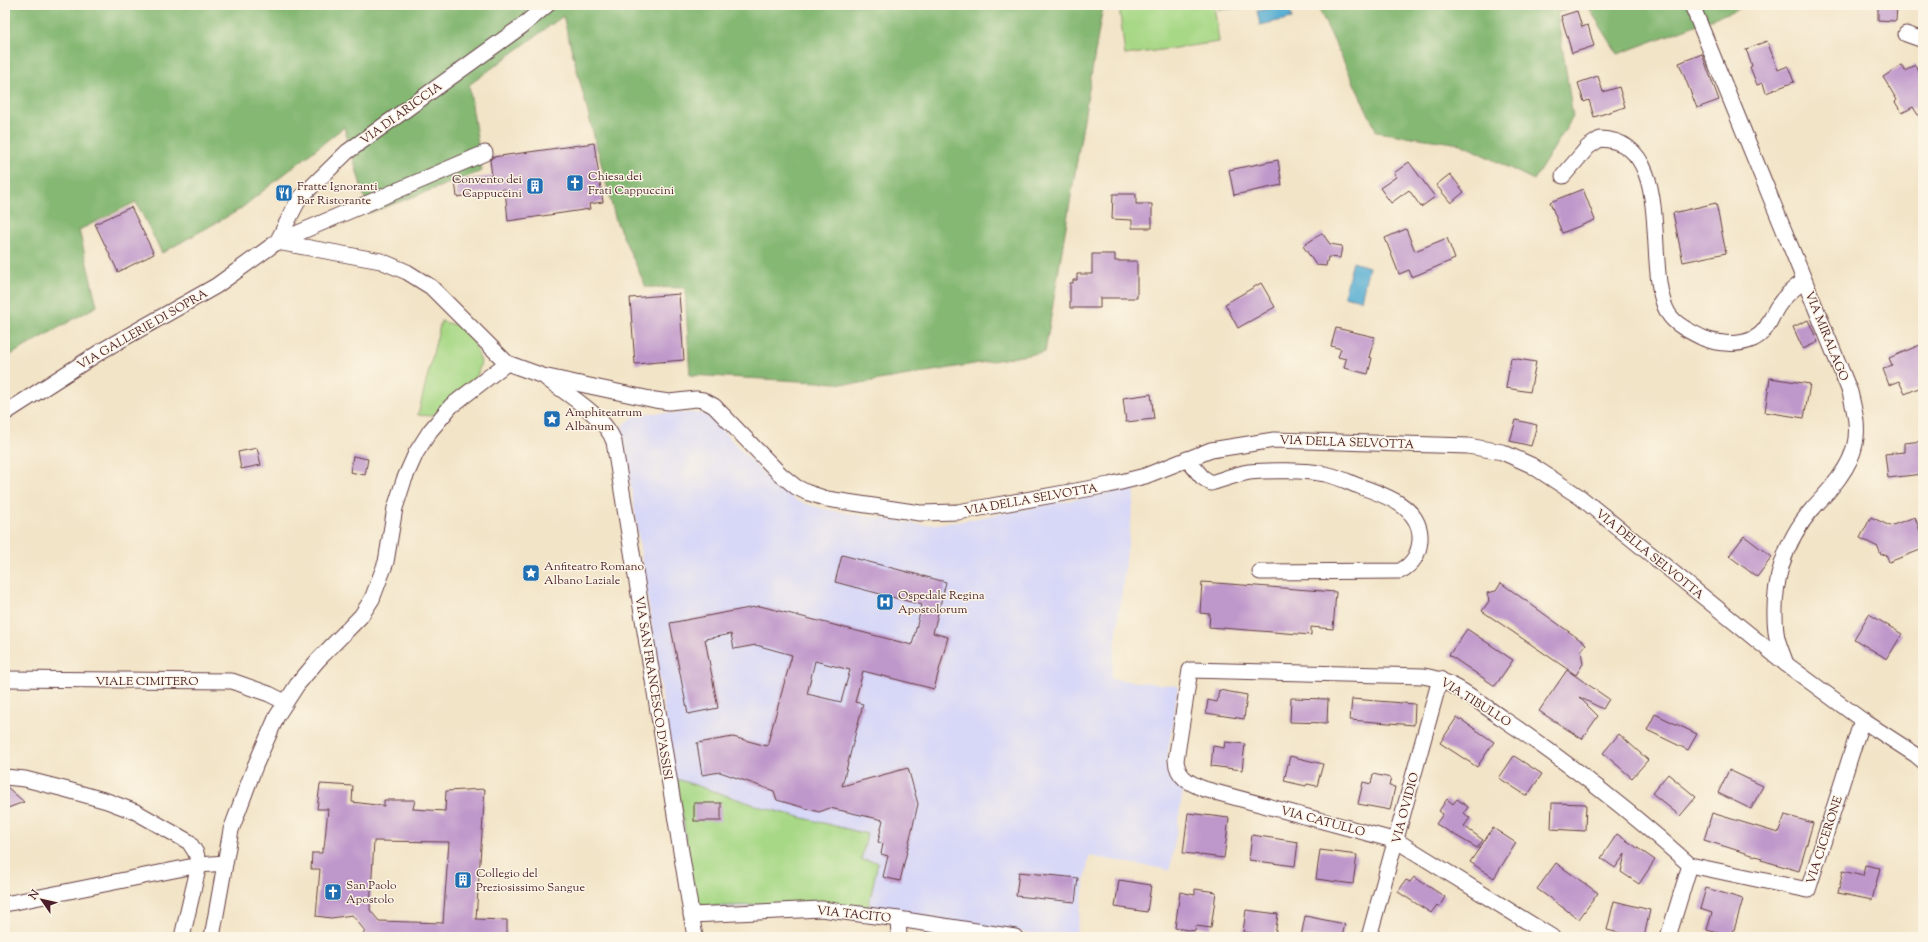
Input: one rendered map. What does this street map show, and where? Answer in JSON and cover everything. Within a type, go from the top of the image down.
[{"type":"street","name":"VIA DI ARICCIA","points":[[277,242],[299,199],[348,152],[522,26],[547,5]]},
{"type":"street","name":"VIA MIRALAGO","points":[[1692,5],[1850,392],[1855,417],[1855,444],[1848,463],[1802,523],[1783,558],[1775,598],[1776,633],[1786,664]]},
{"type":"street","points":[[1906,34],[1923,40]]},
{"type":"street","points":[[1563,176],[1588,147],[1600,139],[1624,145],[1636,155],[1643,165],[1649,183],[1659,276],[1665,306],[1669,315],[1677,323],[1704,338],[1730,344],[1754,338],[1767,328],[1778,306],[1786,296],[1804,281]]},
{"type":"street","points":[[277,242],[485,153]]},
{"type":"street","points":[[212,937],[231,830],[270,730],[285,702],[318,660],[361,616],[372,600],[385,569],[395,508],[404,480],[416,453],[430,431],[451,406],[507,363],[431,287],[407,272],[381,261],[277,242]]},
{"type":"street","name":"VIA GALLERIE DI SOPRA","points":[[5,412],[103,350],[216,286],[277,242]]},
{"type":"street","name":"VIA DELLA SELVOTTA","points":[[507,363],[543,376],[658,401],[669,402],[692,399],[703,400],[720,410],[772,467],[796,487],[827,498],[900,511],[932,513],[958,512],[1109,485],[1145,476],[1211,450],[1229,446],[1286,439],[1468,446],[1502,452],[1531,465],[1580,497],[1786,664],[1862,720],[1921,756]]},
{"type":"street","name":"VIA SAN FRANCESCO D'ASSISI","points":[[543,376],[595,416],[605,426],[614,442],[695,937]]},
{"type":"street","points":[[1187,459],[1202,478],[1211,483],[1249,472],[1306,472],[1325,474],[1383,495],[1410,513],[1417,522],[1420,530],[1420,546],[1417,554],[1408,566],[1400,571],[1260,572]]},
{"type":"street","name":"VIA TIBULLO","points":[[1190,670],[1423,676],[1440,679],[1455,686],[1602,789],[1643,822],[1690,865]]},
{"type":"street","name":"VIA CATULLO","points":[[1190,670],[1176,760],[1177,770],[1186,781],[1204,789],[1397,840],[1552,937]]},
{"type":"street","name":"VIALE CIMITERO","points":[[5,679],[232,681],[269,694],[285,702]]},
{"type":"street","name":"VIA OVIDIO","points":[[1369,937],[1397,840],[1440,679]]},
{"type":"street","name":"VIA CICERONE","points":[[1690,865],[1808,890],[1862,720]]},
{"type":"street","points":[[5,777],[25,779],[107,801],[136,812],[189,842],[196,853],[199,865],[182,937]]},
{"type":"street","points":[[5,904],[199,865],[225,862]]},
{"type":"street","points":[[1668,937],[1690,865]]},
{"type":"street","name":"VIA TACITO","points":[[691,915],[821,909],[1015,937]]},
{"type":"street","points":[[898,919],[899,937]]},
{"type":"shaded area","name":"Ospedale Regina Apostolorum","points":[[639,413],[700,413],[708,416],[772,482],[797,501],[823,509],[922,525],[957,522],[1135,488],[1111,679],[1178,686],[1166,766],[1169,775],[1183,791],[1170,870],[1089,856],[1076,937],[1059,937],[823,905],[694,909],[622,426]]},
{"type":"green space","points":[[5,5],[1103,5],[1045,352],[855,384],[690,375],[685,288],[646,287],[616,221],[563,16],[469,85],[482,171],[369,213],[344,127],[239,210],[162,253],[136,202],[79,230],[97,306],[5,358]]},
{"type":"green space","points":[[1119,5],[1214,5],[1219,42],[1125,55]]},
{"type":"green space","points":[[1217,5],[1267,5],[1219,10]]},
{"type":"green space","points":[[1317,5],[1579,5],[1557,13],[1573,117],[1534,180],[1461,144],[1377,132]]},
{"type":"green space","points":[[1587,5],[1749,5],[1618,54]]},
{"type":"green space","points":[[441,321],[459,326],[474,342],[481,362],[477,376],[455,393],[432,416],[418,415]]},
{"type":"green space","points":[[677,779],[764,808],[867,834],[861,860],[878,862],[868,909],[824,903],[696,907]]},
{"type":"water","points":[[1289,5],[1292,18],[1260,25],[1257,11]]},
{"type":"water","points":[[1353,262],[1369,267],[1361,300],[1344,296]]},
{"type":"building","points":[[1878,5],[1897,5],[1896,21],[1878,20]]},
{"type":"building","points":[[1577,11],[1582,27],[1588,25],[1594,46],[1572,53],[1561,16]]},
{"type":"building","points":[[1767,41],[1778,70],[1788,66],[1794,82],[1766,93],[1763,83],[1757,85],[1750,67],[1752,66],[1746,49]]},
{"type":"building","points":[[1702,54],[1719,100],[1697,108],[1679,63]]},
{"type":"building","points":[[1902,65],[1905,71],[1915,65],[1923,77],[1923,123],[1913,107],[1902,113],[1895,102],[1897,100],[1883,77]]},
{"type":"building","points":[[1598,76],[1603,92],[1619,87],[1625,107],[1594,117],[1589,100],[1584,102],[1578,83]]},
{"type":"building","name":"Convento dei Cappuccini","points":[[594,143],[603,202],[589,204],[590,209],[508,221],[505,189],[457,197],[455,181],[492,176],[490,160],[493,157]]},
{"type":"building","points":[[1278,160],[1282,185],[1234,195],[1229,170]]},
{"type":"building","points":[[1409,162],[1435,197],[1421,207],[1409,190],[1391,203],[1380,188],[1396,177],[1394,173]]},
{"type":"building","points":[[1450,174],[1464,192],[1451,203],[1436,185]]},
{"type":"building","points":[[1583,189],[1595,220],[1562,233],[1550,202]]},
{"type":"building","points":[[1113,194],[1136,194],[1136,204],[1152,204],[1152,228],[1132,228],[1132,220],[1112,219]]},
{"type":"building","points":[[1716,203],[1726,253],[1683,262],[1673,213]]},
{"type":"building","points":[[131,207],[154,254],[118,272],[95,224]]},
{"type":"building","points":[[1406,229],[1415,251],[1447,238],[1455,259],[1412,277],[1409,270],[1399,274],[1385,238]]},
{"type":"building","points":[[1322,233],[1330,244],[1342,246],[1340,258],[1328,257],[1326,266],[1316,265],[1303,246]]},
{"type":"building","points":[[1092,254],[1115,254],[1115,261],[1137,261],[1137,298],[1100,298],[1100,308],[1070,308],[1070,283],[1073,283],[1073,280],[1077,280],[1077,274],[1092,274]]},
{"type":"building","points":[[1261,283],[1275,307],[1238,328],[1225,304]]},
{"type":"building","points":[[679,294],[684,360],[635,364],[630,298]]},
{"type":"building","points":[[1808,320],[1818,342],[1803,349],[1793,327]]},
{"type":"building","points":[[1336,328],[1375,337],[1369,357],[1372,358],[1368,374],[1344,368],[1346,359],[1338,357],[1341,349],[1331,346]]},
{"type":"building","points":[[1920,345],[1923,353],[1923,386],[1905,394],[1899,381],[1889,385],[1883,369],[1892,365],[1889,358]]},
{"type":"building","points":[[1511,358],[1536,362],[1530,392],[1506,388]]},
{"type":"building","points":[[1770,378],[1810,384],[1804,418],[1765,412]]},
{"type":"building","points":[[1151,394],[1154,419],[1126,422],[1123,398]]},
{"type":"building","points":[[1516,420],[1537,425],[1531,446],[1510,441]]},
{"type":"building","points":[[1923,441],[1923,474],[1888,478],[1885,454],[1904,452],[1904,443]]},
{"type":"building","points":[[257,448],[261,465],[241,469],[238,452]]},
{"type":"building","points":[[353,456],[368,459],[365,475],[350,472]]},
{"type":"building","points":[[1871,517],[1890,526],[1915,517],[1923,540],[1923,549],[1889,562],[1886,554],[1881,555],[1878,547],[1860,538]]},
{"type":"building","points":[[1744,536],[1772,557],[1757,577],[1729,556]]},
{"type":"building","points":[[842,555],[946,582],[933,633],[948,637],[934,689],[863,671],[855,702],[863,704],[842,786],[908,768],[918,804],[900,881],[883,877],[888,856],[881,854],[883,844],[878,842],[883,820],[830,808],[819,812],[777,800],[774,791],[720,772],[702,775],[697,743],[733,737],[767,746],[792,655],[756,645],[734,649],[731,634],[705,639],[718,708],[688,714],[670,623],[760,606],[912,645],[922,605],[835,582]],"holes":[[[815,661],[850,670],[841,702],[807,694]]]},
{"type":"building","points":[[1202,582],[1336,592],[1333,629],[1311,627],[1311,635],[1209,627],[1210,614],[1200,613]]},
{"type":"building","points":[[1501,583],[1586,644],[1581,651],[1583,664],[1576,675],[1482,611],[1489,601],[1487,593],[1496,591]]},
{"type":"building","points":[[1869,614],[1902,634],[1887,659],[1854,639]]},
{"type":"building","points":[[1467,629],[1513,660],[1495,686],[1449,655]]},
{"type":"building","points":[[1567,670],[1609,699],[1603,709],[1579,697],[1598,716],[1582,739],[1539,711]]},
{"type":"building","points":[[1219,690],[1247,695],[1244,719],[1206,713],[1208,700],[1217,702]]},
{"type":"building","points":[[1291,698],[1328,699],[1327,723],[1290,722]]},
{"type":"building","points":[[1352,699],[1415,704],[1414,725],[1350,720]]},
{"type":"building","points":[[1655,714],[1697,734],[1688,750],[1647,730]]},
{"type":"building","points":[[1457,717],[1494,742],[1477,767],[1440,743]]},
{"type":"building","points":[[1619,734],[1648,760],[1632,778],[1603,753]]},
{"type":"building","points":[[1225,742],[1245,744],[1242,770],[1211,766],[1213,746],[1224,748]]},
{"type":"building","points":[[1290,756],[1323,764],[1317,786],[1307,784],[1306,786],[1284,781]]},
{"type":"building","points":[[1514,756],[1542,774],[1527,796],[1499,778]]},
{"type":"building","points":[[1729,770],[1763,786],[1751,809],[1718,793]]},
{"type":"building","points":[[1373,774],[1391,778],[1389,786],[1395,787],[1390,810],[1358,804],[1363,782],[1371,784]]},
{"type":"building","points":[[1668,774],[1696,797],[1680,816],[1652,793]]},
{"type":"building","name":"Collegio del Preziosissimo Sangue","points":[[320,784],[353,786],[352,802],[384,806],[384,800],[415,800],[413,809],[445,811],[446,791],[485,789],[476,919],[507,920],[507,937],[361,937],[365,931],[352,915],[331,918],[316,916],[320,869],[311,869],[312,853],[322,853],[322,848],[324,849],[328,809],[317,809]],"holes":[[[374,841],[449,842],[443,923],[379,921],[370,910]]]},
{"type":"building","points":[[6,786],[24,802],[5,809]]},
{"type":"building","points":[[1447,799],[1453,804],[1457,799],[1468,807],[1464,813],[1470,818],[1464,826],[1483,840],[1477,848],[1436,824],[1443,814],[1439,811]]},
{"type":"building","points":[[694,803],[721,803],[721,821],[694,821]]},
{"type":"building","points":[[1552,803],[1586,804],[1585,831],[1551,829]]},
{"type":"building","points":[[1188,813],[1229,818],[1224,858],[1183,853]]},
{"type":"building","points":[[1712,813],[1778,833],[1785,815],[1813,823],[1799,871],[1761,860],[1762,858],[1704,840]]},
{"type":"building","points":[[1493,828],[1516,843],[1494,878],[1470,862]]},
{"type":"building","points":[[1617,834],[1655,860],[1639,884],[1621,872],[1625,854],[1615,868],[1601,858]]},
{"type":"building","points":[[1252,835],[1298,842],[1295,866],[1249,860]]},
{"type":"building","points":[[1320,850],[1357,855],[1353,884],[1316,879]]},
{"type":"building","points":[[1556,863],[1598,893],[1579,919],[1537,889]]},
{"type":"building","points":[[1865,865],[1880,868],[1872,900],[1838,893],[1843,871],[1863,876]]},
{"type":"building","points":[[1019,872],[1078,878],[1075,902],[1016,896]]},
{"type":"building","points":[[1414,877],[1445,897],[1439,907],[1437,905],[1431,913],[1398,892],[1406,880],[1410,882]]},
{"type":"building","points":[[1119,880],[1151,885],[1147,912],[1115,907]]},
{"type":"building","points":[[1706,888],[1743,899],[1732,937],[1707,930],[1712,913],[1700,909]]},
{"type":"building","points":[[1195,889],[1216,892],[1211,928],[1196,926],[1195,931],[1175,928],[1180,892],[1195,895]]},
{"type":"building","points":[[1614,901],[1650,910],[1644,937],[1636,937],[1607,930]]},
{"type":"building","points":[[1246,910],[1278,914],[1275,936],[1243,932]]},
{"type":"building","points":[[1305,916],[1345,924],[1342,937],[1301,937]]},
{"type":"place","name":"Chiesa dei Frati Cappuccini","points":[[575,183]]},
{"type":"place","name":"Convento dei Cappuccini","points":[[535,186]]},
{"type":"place","name":"Fratte Ignoranti Bar Ristorante","points":[[284,193]]},
{"type":"place","name":"Amphiteatrum Albanum","points":[[552,419]]},
{"type":"place","name":"Anfiteatro Romano Albano Laziale","points":[[531,573]]},
{"type":"place","name":"Ospedale Regina Apostolorum","points":[[885,602]]},
{"type":"place","name":"Collegio del Preziosissimo Sangue","points":[[463,880]]},
{"type":"place","name":"San Paolo Apostolo","points":[[333,892]]}]
